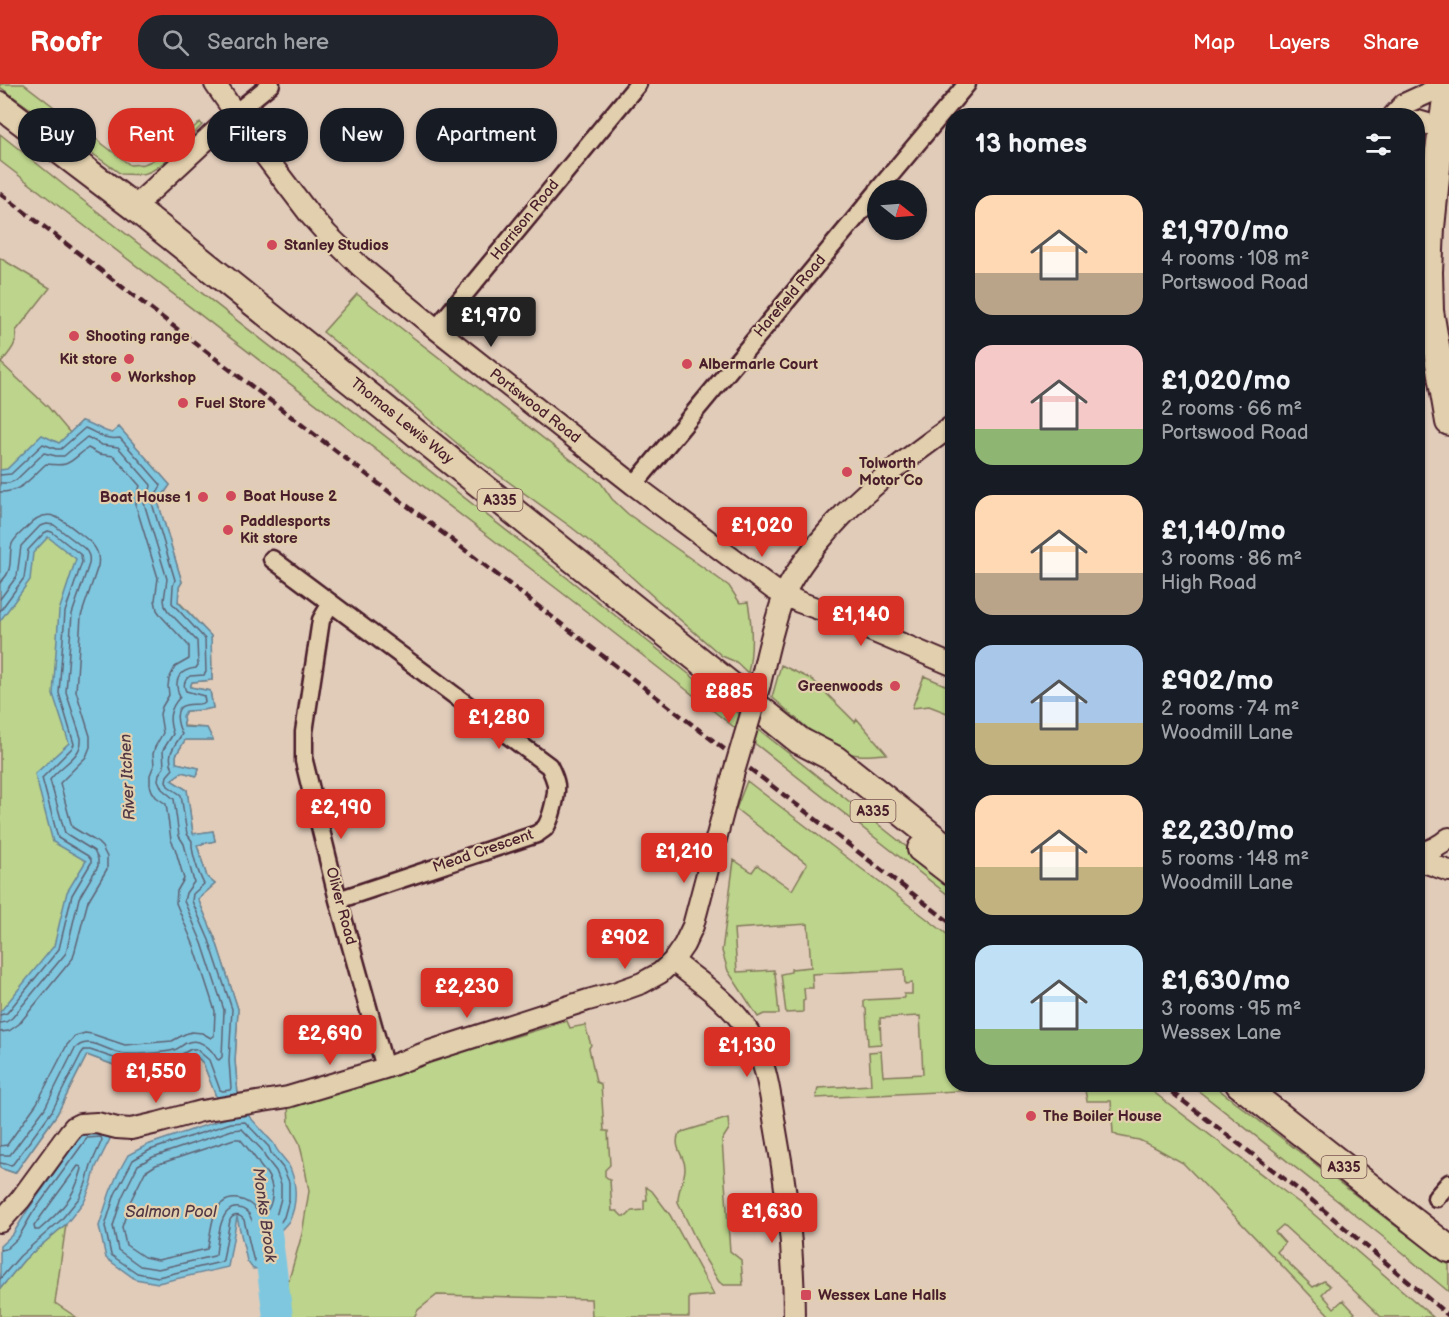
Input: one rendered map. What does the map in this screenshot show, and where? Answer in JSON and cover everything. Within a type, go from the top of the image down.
[{"type":"main road","points":[[1448,84],[1431,228],[1429,292],[1430,311],[1449,422]]},
{"type":"main road","name":"Thomas Lewis Way","points":[[0,105],[134,207],[800,741],[835,759],[945,846]]},
{"type":"main road","name":"Thomas Lewis Way","points":[[800,741],[825,773],[945,868]]},
{"type":"main road","name":"A335","points":[[1249,1092],[1449,1249]]},
{"type":"street","name":"Portswood Road","points":[[215,84],[230,108]]},
{"type":"street","points":[[241,108],[271,84]]},
{"type":"street","name":"Harrison Road","points":[[436,329],[638,84]]},
{"type":"street","name":"Harefield Road","points":[[947,108],[967,84]]},
{"type":"street","points":[[1400,108],[1404,104],[1448,84]]},
{"type":"street","name":"Harefield Road","points":[[887,180],[945,110]]},
{"type":"street","points":[[1425,124],[1442,128]]},
{"type":"street","points":[[134,207],[207,139]]},
{"type":"street","name":"Portswood Road","points":[[270,162],[310,215],[361,267],[634,485],[752,573],[784,596],[945,662]]},
{"type":"street","name":"Harefield Road","points":[[634,485],[867,204]]},
{"type":"street","points":[[0,1222],[20,1200],[74,1127],[80,1124],[131,1129],[201,1111],[288,1097],[385,1068],[427,1052],[642,983],[660,973],[673,961],[693,926],[784,596],[801,565],[843,514],[880,479],[945,431]]},
{"type":"street","name":"Mead Crescent","points":[[272,559],[549,766],[555,776],[554,803],[544,829],[537,834],[338,900]]},
{"type":"street","name":"Oliver Road","points":[[331,603],[321,620],[304,732],[304,761],[338,900],[385,1068]]},
{"type":"street","points":[[1425,853],[1439,847],[1449,838]]},
{"type":"street","points":[[1425,862],[1449,871]]},
{"type":"street","points":[[673,961],[728,1007],[745,1026],[761,1059],[771,1098],[788,1210],[794,1276],[794,1317]]},
{"type":"street","points":[[1436,1198],[1449,1182]]},
{"type":"green space","points":[[0,84],[24,84],[55,108],[29,108],[0,87]]},
{"type":"green space","points":[[200,122],[202,125],[195,132],[195,126]]},
{"type":"green space","points":[[0,134],[18,148],[18,162],[35,162],[602,605],[945,877],[945,893],[591,615],[0,161]]},
{"type":"green space","points":[[96,139],[108,148],[108,162],[126,162],[130,165],[164,162],[143,174],[121,174],[96,156]]},
{"type":"green space","points":[[0,258],[50,288],[16,331],[14,344],[1,363],[48,407],[70,433],[82,421],[112,433],[119,427],[170,485],[158,502],[182,582],[179,587],[178,601],[211,636],[212,680],[192,682],[190,687],[210,691],[213,708],[185,711],[184,726],[207,728],[213,740],[185,740],[176,755],[176,763],[199,768],[197,776],[182,772],[171,780],[187,790],[193,834],[213,831],[215,841],[197,845],[207,877],[215,884],[198,899],[215,938],[238,1009],[235,1061],[238,1095],[217,1099],[203,1063],[194,1054],[179,1063],[122,1068],[87,1055],[57,1114],[15,1173],[0,1168]]},
{"type":"green space","points":[[357,294],[601,483],[612,499],[628,514],[729,586],[740,603],[748,602],[751,655],[748,673],[736,662],[722,656],[612,559],[466,451],[323,332]]},
{"type":"green space","points":[[781,665],[813,680],[855,722],[857,719],[887,754],[848,753],[824,741],[801,723],[772,697]]},
{"type":"green space","points":[[924,676],[945,685],[945,712],[929,706],[912,708]]},
{"type":"green space","points":[[747,781],[945,933],[945,1092],[816,1098],[818,1088],[871,1085],[869,1052],[881,1051],[883,1076],[923,1074],[920,1016],[880,1018],[881,1044],[868,1045],[864,1000],[904,998],[904,994],[912,994],[912,983],[905,984],[904,969],[812,974],[813,988],[804,988],[803,1012],[786,1013],[781,974],[791,972],[791,969],[811,967],[808,924],[734,929],[737,972],[774,970],[775,973],[779,1014],[764,1014],[758,1017],[728,971],[722,951],[734,860],[752,872],[757,865],[792,890],[807,864],[736,809]]},
{"type":"green space","points":[[567,1021],[570,1028],[585,1025],[591,1045],[589,1048],[596,1082],[601,1084],[604,1131],[608,1131],[610,1165],[605,1170],[605,1176],[610,1180],[612,1211],[627,1216],[632,1211],[644,1210],[644,1200],[647,1200],[646,1187],[652,1191],[670,1215],[714,1295],[689,1297],[689,1317],[592,1317],[591,1299],[437,1295],[418,1310],[414,1317],[290,1317],[288,1283],[302,1234],[309,1191],[299,1142],[289,1124],[288,1105]]},
{"type":"green space","points":[[1085,1092],[1153,1092],[1310,1211],[1433,1317],[1381,1317],[1283,1225],[1275,1232],[1285,1243],[1277,1252],[1313,1287],[1324,1281],[1330,1286],[1322,1294],[1334,1308],[1343,1300],[1355,1313],[1350,1317],[1331,1317],[1183,1163],[1139,1140],[1113,1133],[1111,1101],[1087,1101]]},
{"type":"green space","points":[[1200,1092],[1222,1092],[1449,1265],[1449,1292]]},
{"type":"green space","points":[[728,1118],[729,1129],[722,1140],[730,1251],[741,1260],[743,1285],[724,1285],[719,1282],[705,1259],[678,1202],[685,1168],[677,1145],[678,1136],[682,1132]]},
{"type":"green space","points":[[66,1224],[55,1303],[76,1317],[0,1317],[0,1289],[24,1260]]},
{"type":"water","name":"River Itchen","points":[[82,421],[112,433],[119,427],[170,485],[158,502],[182,582],[179,587],[178,602],[211,636],[212,680],[192,682],[190,687],[210,691],[213,708],[186,711],[183,716],[184,727],[207,728],[213,740],[185,740],[176,755],[176,763],[199,768],[197,776],[182,772],[171,780],[187,790],[193,834],[213,831],[215,841],[197,845],[207,877],[215,884],[198,899],[215,938],[238,1009],[235,1061],[238,1095],[217,1099],[203,1063],[194,1054],[179,1063],[122,1068],[87,1055],[57,1114],[15,1173],[0,1168],[0,1012],[54,946],[67,892],[86,861],[53,842],[35,774],[69,743],[53,694],[59,611],[76,559],[48,537],[33,553],[30,580],[0,621],[0,470],[7,469],[42,435],[59,443]]},
{"type":"water","name":"Salmon Pool","points":[[248,1115],[274,1144],[288,1164],[293,1177],[294,1207],[289,1221],[279,1232],[283,1260],[271,1267],[253,1269],[247,1261],[237,1217],[228,1267],[158,1283],[135,1279],[106,1258],[99,1226],[110,1192],[128,1155],[147,1145],[230,1117]]},
{"type":"water","points":[[104,1130],[110,1139],[96,1167],[85,1200],[66,1224],[24,1260],[0,1289],[0,1246],[13,1234],[84,1131]]},
{"type":"waterway","name":"Monks Brook","points":[[266,1225],[278,1317]]},
{"type":"railway","points":[[0,193],[945,919]]},
{"type":"railway","points":[[1171,1092],[1308,1197],[1449,1316]]},
{"type":"place","name":"Stanley Studios","points":[[272,245]]},
{"type":"place","name":"Shooting range","points":[[74,336]]},
{"type":"place","name":"Kit store","points":[[129,359]]},
{"type":"place","name":"Albermarle Court","points":[[687,364]]},
{"type":"place","name":"Workshop","points":[[116,377]]},
{"type":"place","name":"Fuel Store","points":[[183,403]]},
{"type":"place","name":"Tolworth Motor Co","points":[[847,472]]},
{"type":"place","name":"Boat House 2","points":[[231,496]]},
{"type":"place","name":"Boat House 1","points":[[203,497]]},
{"type":"place","name":"Paddlesports Kit store","points":[[228,530]]},
{"type":"place","name":"Greenwoods","points":[[895,686]]},
{"type":"place","name":"The Boiler House","points":[[1031,1116]]},
{"type":"place","name":"Wessex Lane Halls","points":[[806,1295]]}]
